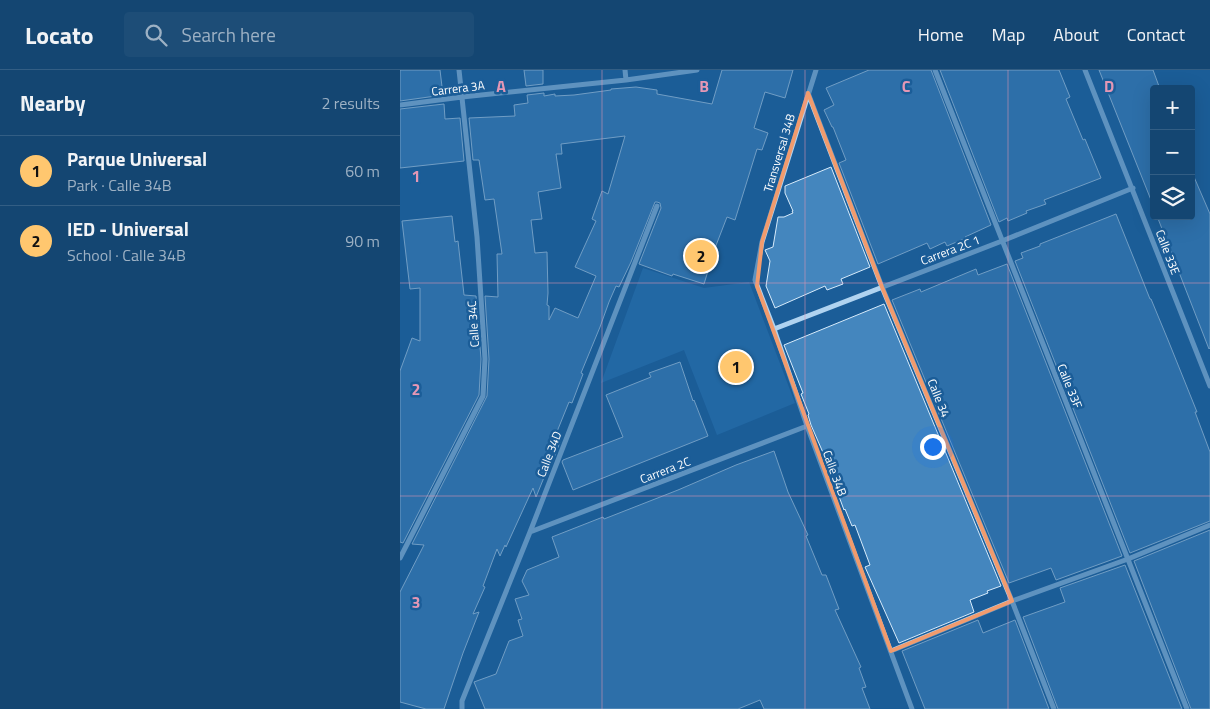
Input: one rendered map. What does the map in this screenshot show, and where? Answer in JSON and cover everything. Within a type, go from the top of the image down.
[{"type":"street","name":"Calle 34C","points":[[400,558],[483,396],[485,359],[477,237],[459,70]]},
{"type":"street","points":[[625,70],[626,80]]},
{"type":"street","name":"Carrera 3A","points":[[400,105],[626,80],[697,70]]},
{"type":"street","name":"Transversal 34B","points":[[762,242],[816,70]]},
{"type":"street","name":"Calle 33F","points":[[935,70],[1187,709]]},
{"type":"street","name":"Calle 33E","points":[[1085,70],[1210,386]]},
{"type":"street","name":"Calle 34","points":[[808,92],[882,287],[1012,601],[1054,709]]},
{"type":"street","name":"Carrera 2C 1","points":[[774,329],[1002,242],[1133,188]]},
{"type":"street","name":"Calle 34D","points":[[462,709],[462,701],[657,206]]},
{"type":"street","name":"Calle 34B","points":[[762,242],[755,280],[912,709]]},
{"type":"street","name":"Carrera 2C","points":[[530,532],[807,426]]},
{"type":"street","points":[[891,651],[1012,601],[1210,525]]},
{"type":"highlighted area","points":[[808,93],[882,287],[1012,601],[891,651],[757,286],[762,242]]},
{"type":"shaded area","points":[[643,268],[704,288],[749,282],[795,403],[717,435],[684,350],[601,383]]},
{"type":"building","points":[[400,70],[440,70],[443,95],[400,101]]},
{"type":"building","points":[[524,70],[543,70],[543,84],[526,86]]},
{"type":"building","points":[[722,70],[793,70],[785,98],[765,92],[754,128],[768,133],[762,150],[757,149],[735,220],[727,217],[704,284],[673,274],[672,276],[639,264],[661,208],[660,203],[655,202],[631,262],[619,287],[616,286],[609,302],[581,373],[583,374],[572,403],[569,402],[554,439],[560,442],[547,476],[545,475],[536,497],[533,488],[500,556],[497,549],[483,586],[485,587],[473,614],[479,612],[444,709],[426,709],[400,702],[400,592],[424,545],[412,544],[487,396],[489,359],[485,296],[498,297],[497,254],[502,254],[494,199],[485,200],[479,160],[473,160],[469,118],[515,116],[514,105],[528,103],[527,95],[544,93],[544,96],[555,94],[555,96],[574,95],[636,87],[657,90],[657,94],[712,104]],"holes":[[[625,136],[608,194],[602,191],[592,219],[596,221],[575,267],[596,276],[578,318],[555,308],[549,320],[549,306],[547,305],[547,252],[535,253],[531,220],[542,219],[538,192],[561,188],[556,154],[562,154],[561,144]]]},
{"type":"building","points":[[869,70],[931,70],[991,225],[947,246],[945,242],[930,249],[927,243],[878,264],[839,163],[846,160],[824,110],[834,105],[826,88]]},
{"type":"building","points":[[940,70],[1059,70],[1070,97],[1066,99],[1101,178],[1044,200],[1046,204],[1026,211],[1027,213],[1008,221],[1007,218],[999,222]]},
{"type":"building","points":[[1099,70],[1153,70],[1159,85],[1150,85],[1150,198]]},
{"type":"building","points":[[444,104],[445,119],[460,118],[464,161],[400,168],[400,109]]},
{"type":"building","points":[[831,167],[870,267],[841,279],[843,284],[827,290],[825,286],[775,308],[766,286],[770,261],[765,250],[773,247],[778,217],[784,217],[793,213],[785,193],[785,186]]},
{"type":"building","points":[[1195,179],[1210,214],[1209,349],[1159,220],[1195,220]]},
{"type":"building","points":[[1116,214],[1197,412],[1195,412],[1210,452],[1210,521],[1130,553],[1015,261],[1023,258],[1021,253],[1040,246],[1040,244]]},
{"type":"building","points":[[452,216],[455,242],[458,241],[464,295],[476,296],[481,359],[479,395],[403,543],[400,542],[400,371],[412,338],[420,341],[420,288],[410,289],[402,221]]},
{"type":"building","points":[[1007,264],[1122,556],[1056,580],[1051,568],[1009,583],[892,300],[920,289],[921,292],[976,269],[978,275]]},
{"type":"building","points":[[884,304],[1001,586],[970,600],[974,612],[899,643],[865,567],[870,565],[855,525],[852,526],[844,510],[831,471],[811,425],[801,394],[803,393],[784,345]]},
{"type":"building","points":[[680,362],[693,401],[708,436],[573,490],[562,462],[563,460],[623,437],[606,395],[651,377],[649,373]]},
{"type":"building","points":[[774,451],[788,492],[808,535],[806,536],[822,575],[826,575],[839,609],[835,610],[861,667],[859,668],[866,687],[862,688],[870,709],[764,709],[760,700],[738,709],[485,709],[474,682],[496,674],[509,641],[523,636],[518,620],[522,619],[515,599],[529,595],[522,581],[527,570],[559,557],[552,537],[603,517],[604,519]]},
{"type":"building","points":[[1210,530],[1210,709],[1191,709],[1134,561]]},
{"type":"building","points":[[1125,565],[1182,709],[1058,709],[1023,617],[1065,602],[1060,588]]},
{"type":"building","points":[[978,620],[983,633],[1015,620],[1049,709],[925,709],[902,651]]},
{"type":"place","name":"IED - Universal","points":[[701,256]]},
{"type":"place","name":"Parque Universal","points":[[736,367]]}]
